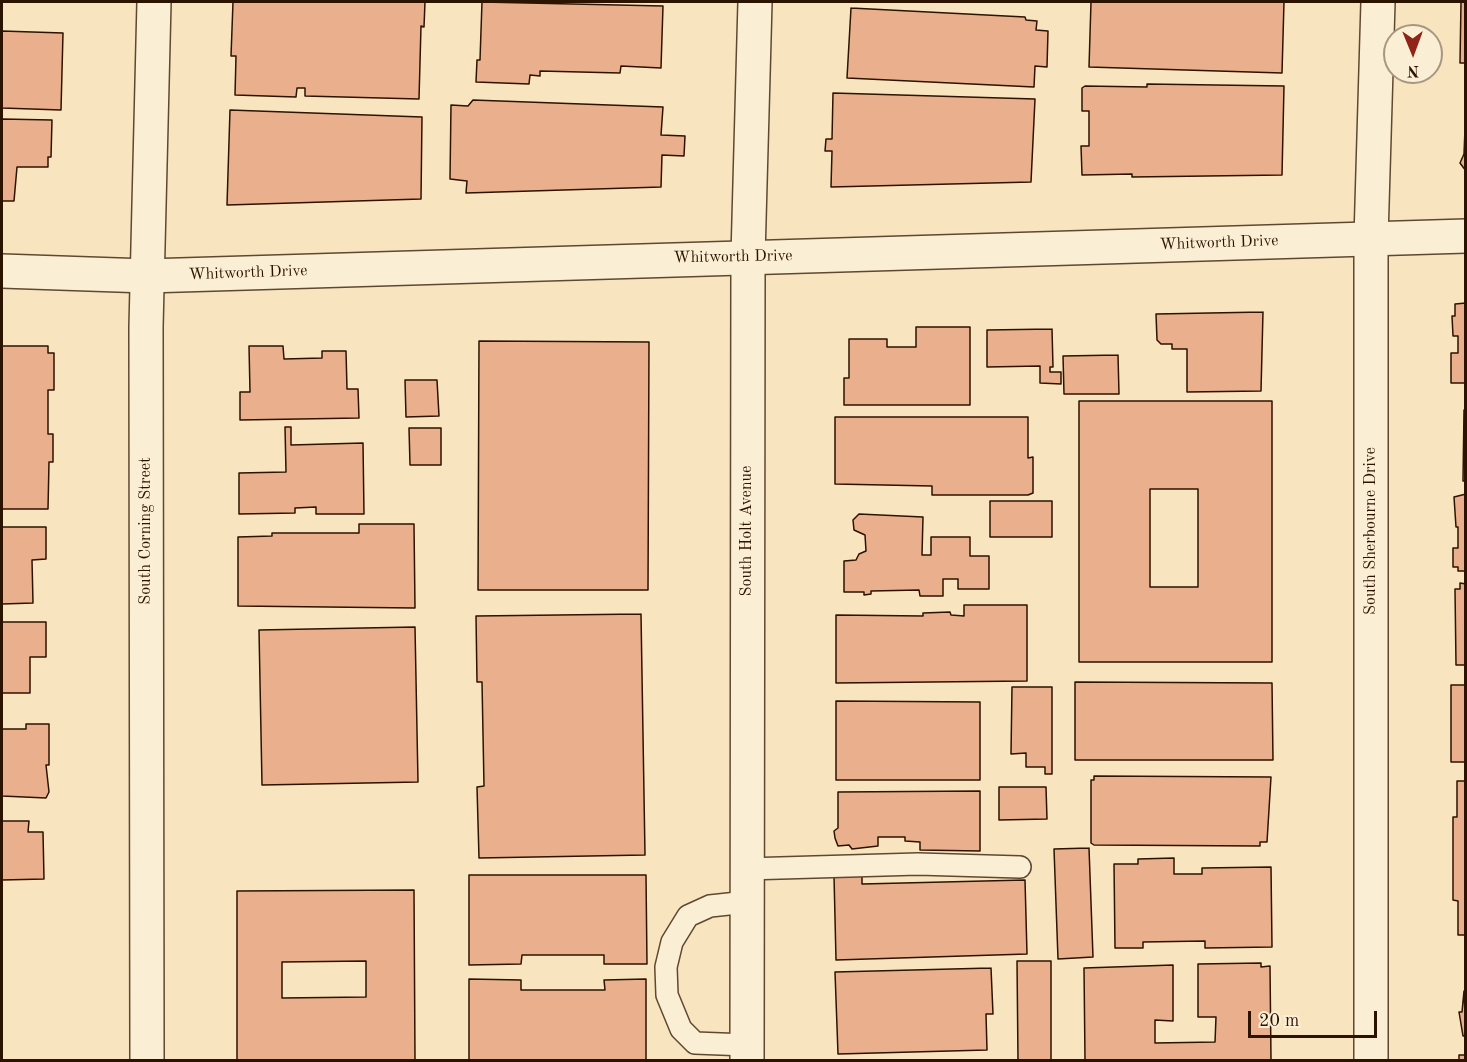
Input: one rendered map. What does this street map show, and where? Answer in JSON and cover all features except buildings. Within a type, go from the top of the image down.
[{"type":"street","name":"South Corning Street","points":[[147,1060],[147,276],[154,2]]},
{"type":"street","name":"South Holt Avenue","points":[[747,1053],[748,256],[755,2]]},
{"type":"street","name":"South Sherbourne Drive","points":[[1371,1060],[1371,238],[1378,2]]},
{"type":"street","name":"Whitworth Drive","points":[[2,271],[147,276],[1466,236]]},
{"type":"lane","points":[[747,869],[918,864],[1020,867]]},
{"type":"lane","points":[[747,902],[710,906],[688,916],[672,942],[666,967],[668,995],[681,1029],[695,1043],[747,1053]]}]
